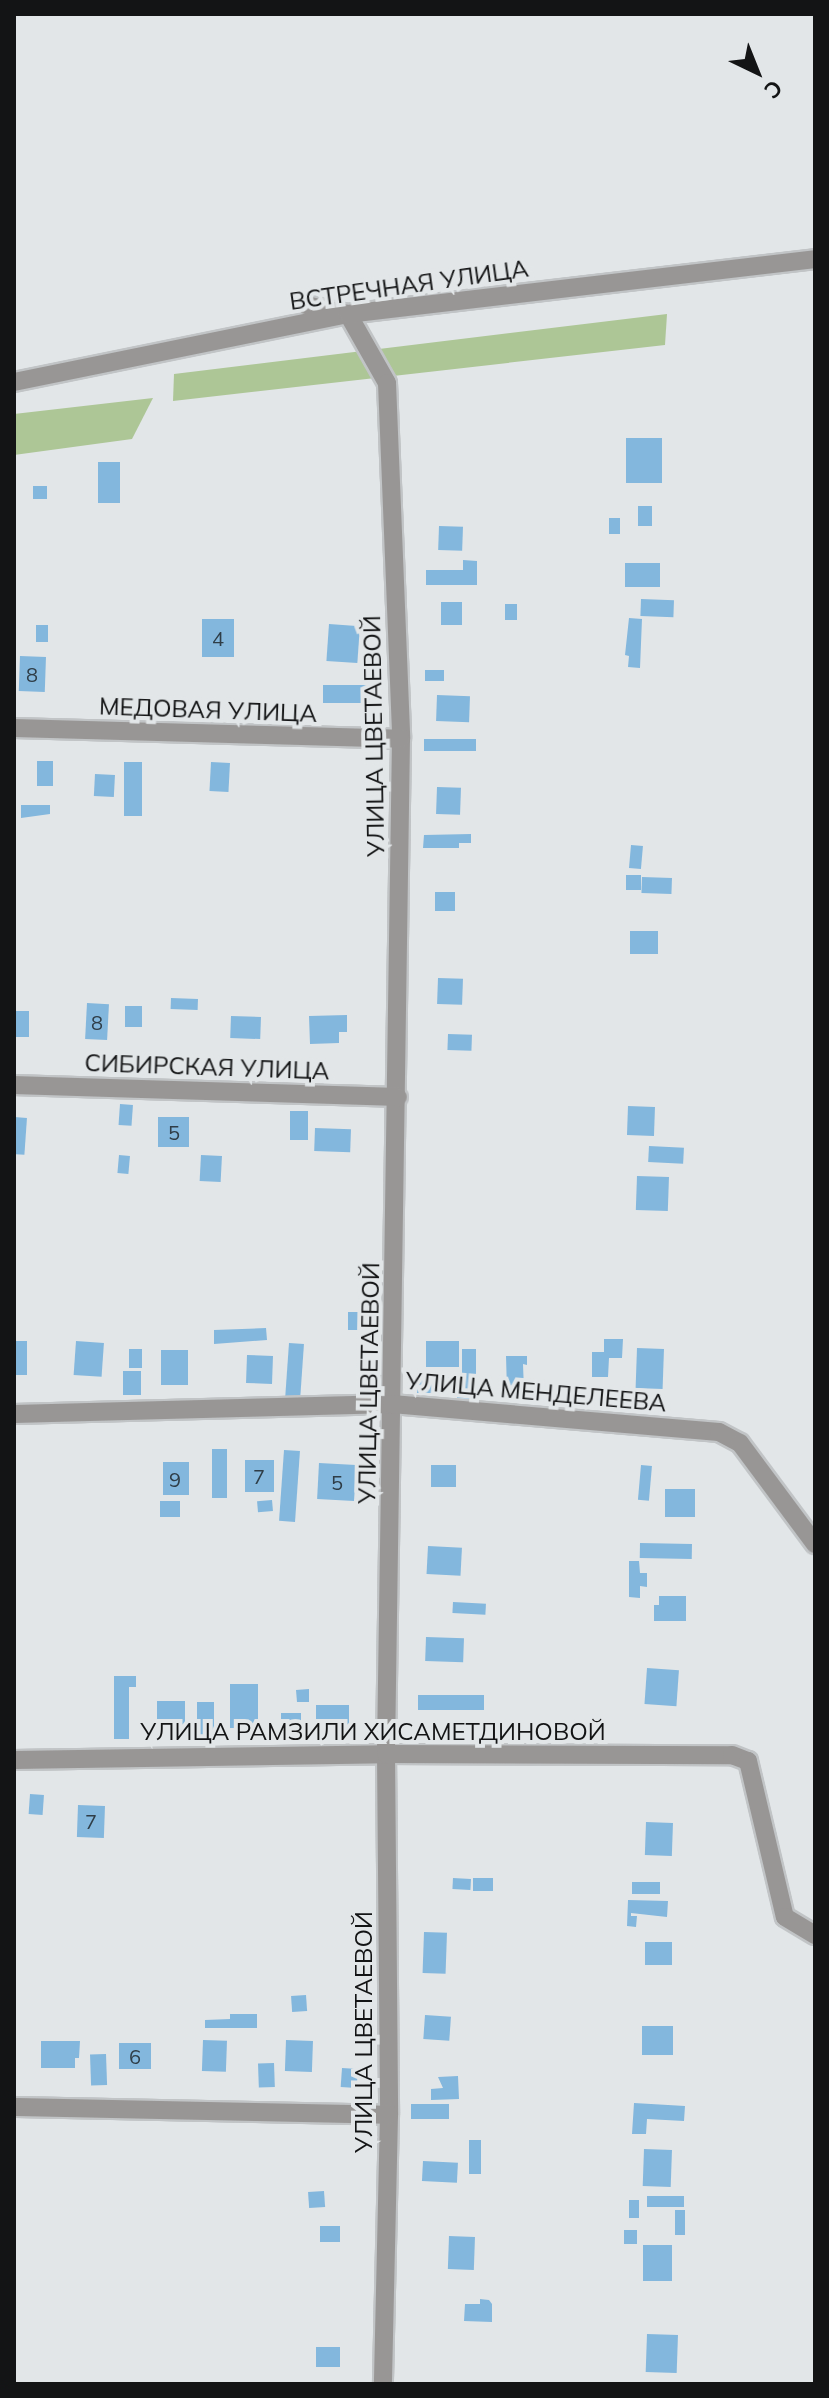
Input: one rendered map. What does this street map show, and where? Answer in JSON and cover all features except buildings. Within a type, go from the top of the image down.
[{"type":"street","name":"ВСТРЕЧНАЯ УЛИЦА","points":[[14,382],[348,314],[815,259]]},
{"type":"street","points":[[306,305],[348,314]]},
{"type":"street","name":"УЛИЦА ЦВЕТАЕВОЙ","points":[[348,314],[387,383],[401,739],[386,1754],[389,2115],[383,2384]]},
{"type":"street","name":"МЕДОВАЯ УЛИЦА","points":[[14,728],[401,739]]},
{"type":"street","name":"СИБИРСКАЯ УЛИЦА","points":[[14,1085],[398,1097]]},
{"type":"street","name":"УЛИЦА МЕНДЕЛЕЕВА","points":[[14,1414],[392,1404],[719,1432],[740,1443],[815,1544]]},
{"type":"street","name":"УЛИЦА РАМЗИЛИ ХИСАМЕТДИНОВОЙ","points":[[14,1760],[386,1754],[732,1755],[748,1761],[785,1917],[815,1935]]},
{"type":"street","points":[[14,2107],[389,2115]]},
{"type":"green space","points":[[667,314],[665,345],[173,401],[174,374]]},
{"type":"green space","points":[[153,398],[132,439],[14,455],[14,414]]}]
